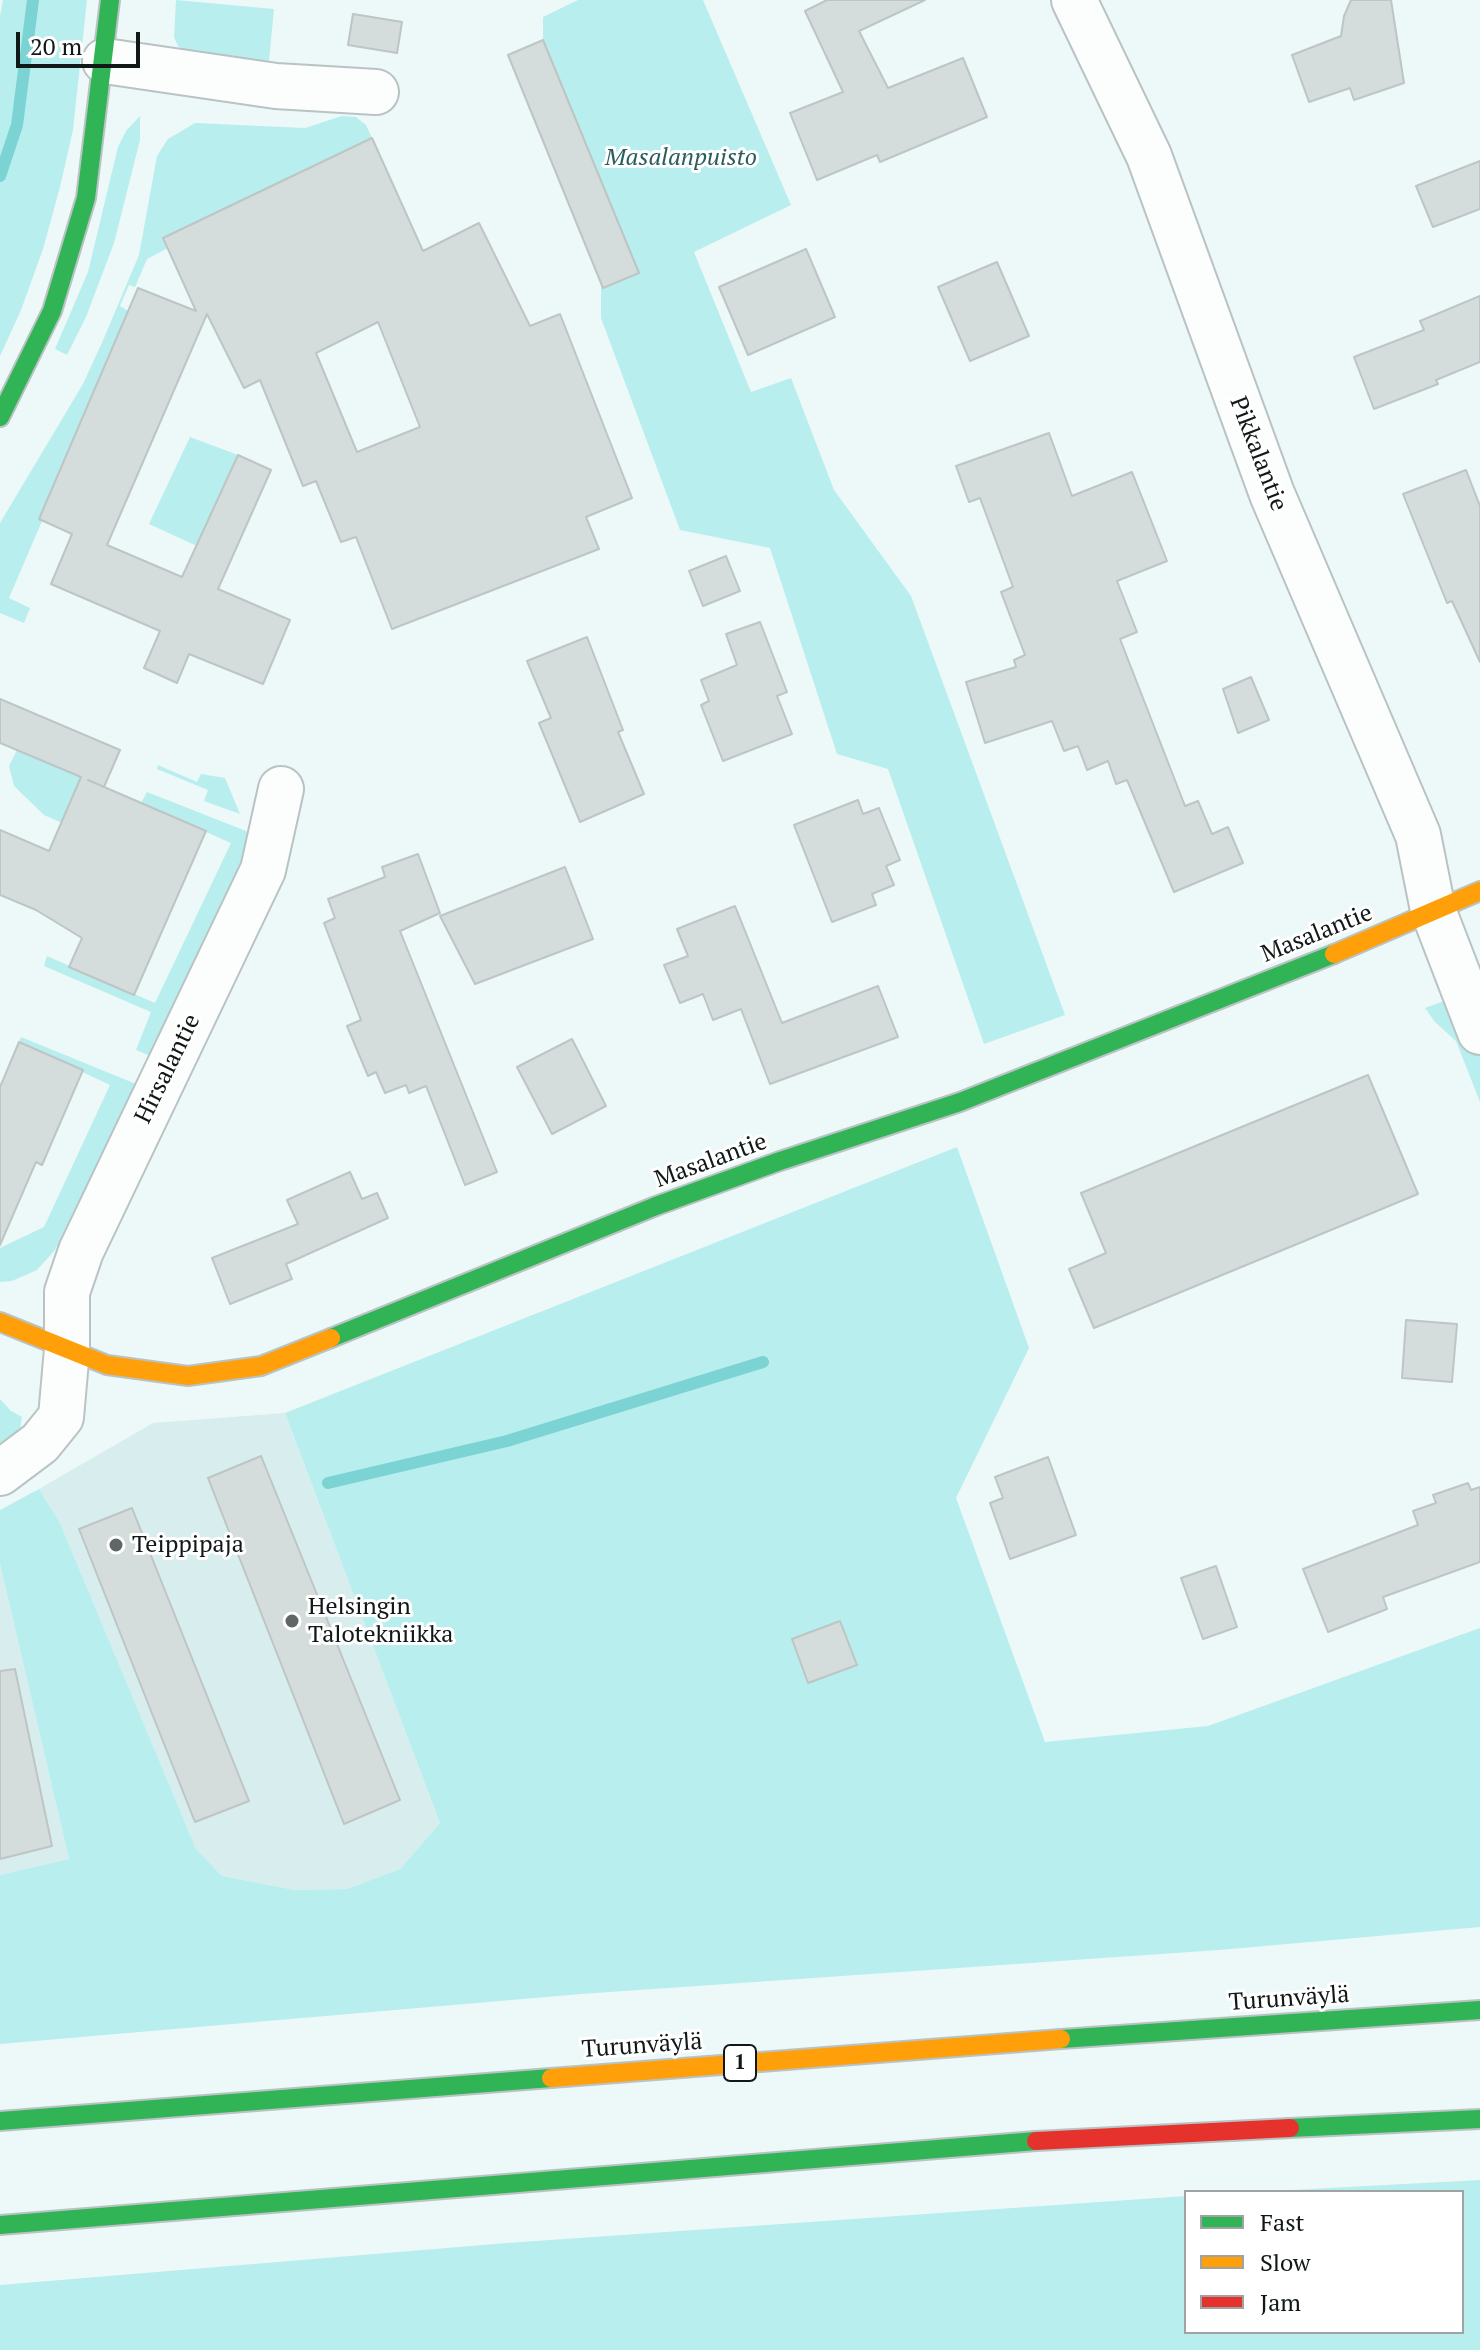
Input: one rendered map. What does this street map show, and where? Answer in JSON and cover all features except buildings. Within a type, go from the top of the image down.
[{"type":"main road","points":[[0,417],[52,311],[86,198],[110,0]]},
{"type":"main road","name":"Masalantie","points":[[0,1322],[107,1365],[188,1376],[261,1366],[656,1206],[780,1161],[960,1102],[1374,938],[1480,891]]},
{"type":"main road","name":"Turunväylä","points":[[0,2121],[1010,2042],[1480,2010]]},
{"type":"main road","points":[[0,2225],[1018,2142],[1480,2119]]},
{"type":"street","name":"Pikkalantie","points":[[1074,0],[1149,156],[1272,494],[1418,835],[1433,910],[1480,1032]]},
{"type":"street","points":[[105,61],[276,86],[376,92]]},
{"type":"street","name":"Hirsalantie","points":[[0,1473],[40,1443],[61,1417],[67,1349],[67,1292],[81,1251],[263,870],[281,789]]},
{"type":"shaded area","points":[[285,1413],[440,1823],[400,1869],[347,1889],[295,1890],[222,1876],[196,1849],[60,1523],[39,1489],[153,1423]]},
{"type":"shaded area","points":[[0,1564],[69,1859],[0,1875]]},
{"type":"green space","points":[[3,0],[87,0],[73,130],[60,187],[43,249],[0,356],[0,16]]},
{"type":"green space","points":[[176,0],[274,9],[269,61],[185,52],[174,37]]},
{"type":"green space","name":"Masalanpuisto","points":[[578,0],[703,0],[791,205],[694,252],[751,392],[791,378],[834,490],[911,596],[1065,1015],[984,1044],[888,769],[837,754],[770,548],[680,530],[601,318],[601,182],[543,40],[543,17]]},
{"type":"green space","points":[[140,116],[140,140],[114,243],[86,317],[67,355],[55,349],[88,272],[118,147],[126,131]]},
{"type":"green space","points":[[342,116],[356,117],[366,125],[372,138],[164,238],[168,248],[147,259],[135,287],[129,285],[120,306],[128,311],[39,519],[42,521],[9,598],[30,608],[24,623],[0,613],[0,523],[83,384],[104,338],[139,255],[157,156],[168,139],[195,123],[305,128]]},
{"type":"green space","points":[[190,437],[238,455],[197,546],[149,524]]},
{"type":"green space","points":[[17,750],[81,777],[74,828],[44,815],[14,786],[9,766]]},
{"type":"green space","points":[[158,765],[197,782],[201,774],[225,778],[240,814],[204,801],[208,790],[157,769]]},
{"type":"green space","points":[[147,792],[246,831],[249,837],[248,859],[150,1056],[136,1050],[151,1012],[44,966],[47,956],[155,1003],[231,843],[141,803]]},
{"type":"green space","points":[[1480,988],[1480,1102],[1456,1041],[1425,1008]]},
{"type":"green space","points":[[21,1037],[136,1084],[55,1250],[37,1270],[12,1281],[0,1282],[0,1248],[44,1227],[110,1085],[19,1042]]},
{"type":"green space","points":[[957,1147],[1029,1348],[956,1498],[1045,1742],[1208,1726],[1480,1628],[1480,1927],[1219,1950],[581,1994],[0,2044],[0,1875],[69,1859],[0,1564],[0,1510],[39,1489],[60,1523],[196,1849],[222,1876],[295,1890],[347,1889],[400,1869],[440,1823],[285,1413]]},
{"type":"green space","points":[[0,1399],[22,1417],[20,1429],[0,1451]]},
{"type":"green space","points":[[1480,2180],[1480,2350],[0,2350],[0,2285],[507,2243],[1184,2196],[1184,2334],[1464,2334],[1464,2190],[1292,2190]]},
{"type":"waterway","points":[[0,176],[17,125],[33,0]]},
{"type":"waterway","points":[[328,1483],[507,1441],[763,1362]]},
{"type":"traffic: fast","points":[[0,417],[52,311],[86,198],[110,0]]},
{"type":"traffic: fast","points":[[331,1338],[656,1206],[780,1161],[960,1102],[1334,954]]},
{"type":"traffic: fast","points":[[1061,2039],[1480,2010]]},
{"type":"traffic: fast","points":[[0,2121],[551,2078]]},
{"type":"traffic: fast","points":[[1290,2128],[1480,2119]]},
{"type":"traffic: fast","points":[[0,2225],[1036,2141]]},
{"type":"traffic: slow","points":[[1334,954],[1480,891]]},
{"type":"traffic: slow","points":[[0,1322],[107,1365],[188,1376],[261,1366],[331,1338]]},
{"type":"traffic: slow","points":[[551,2078],[1061,2039]]},
{"type":"traffic: jam","points":[[1036,2141],[1290,2128]]},
{"type":"place","name":"Teippipaja","points":[[116,1545]]},
{"type":"place","name":"Helsingin Talotekniikka","points":[[292,1621]]}]
